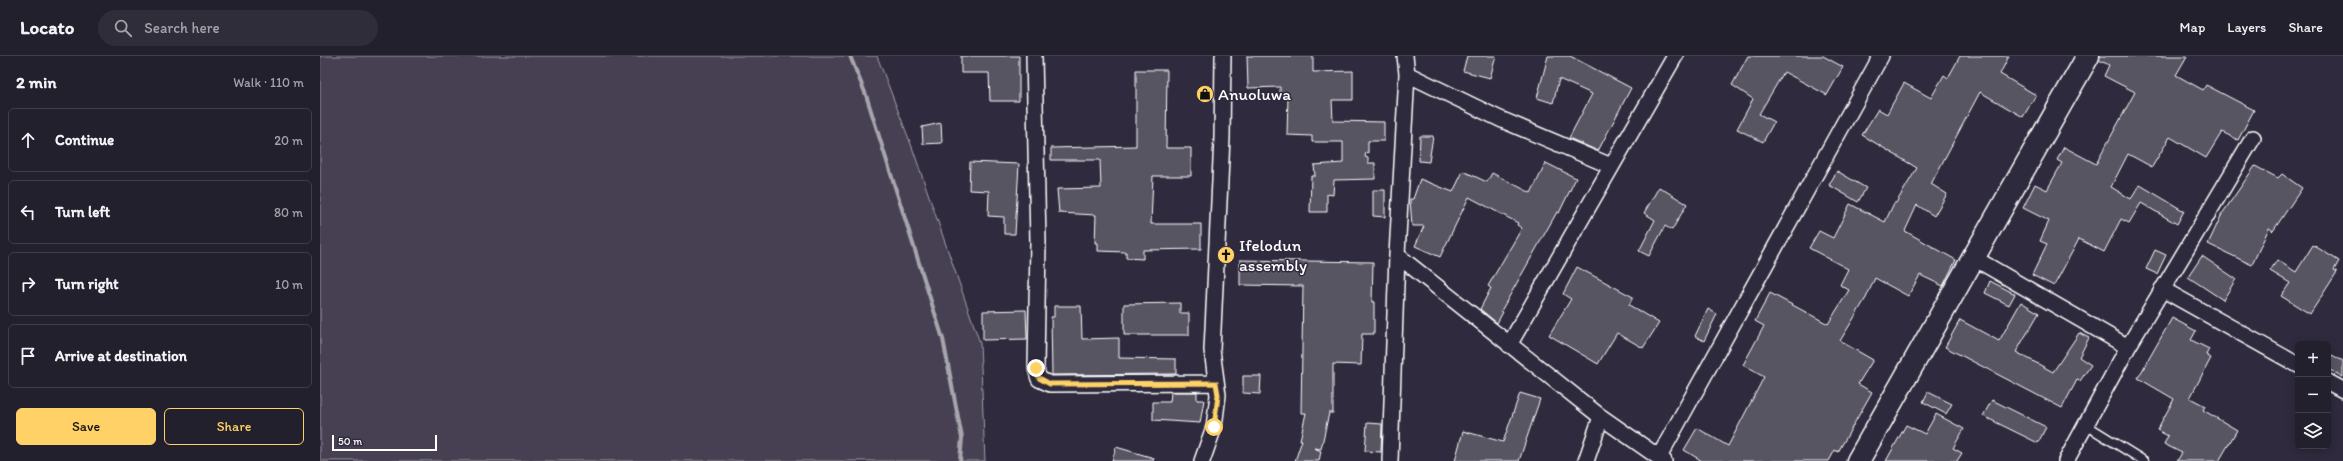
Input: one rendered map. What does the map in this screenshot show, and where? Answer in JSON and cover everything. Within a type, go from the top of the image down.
[{"type":"street","points":[[1034,56],[1038,242],[1036,368],[1039,378],[1050,384],[1216,383]]},
{"type":"street","points":[[1202,461],[1214,427],[1218,395],[1212,350],[1222,138],[1223,56]]},
{"type":"street","points":[[1390,461],[1396,255],[1406,74],[1405,56]]},
{"type":"street","points":[[1509,346],[1675,56]]},
{"type":"street","points":[[1396,255],[1509,346],[1601,417],[1662,459],[1881,56]]},
{"type":"street","points":[[1858,461],[2088,56]]},
{"type":"street","points":[[1406,74],[1500,119],[1611,166]]},
{"type":"street","points":[[2066,461],[2128,347],[2253,138]]},
{"type":"street","points":[[1974,258],[2128,347]]},
{"type":"street","points":[[2162,289],[2295,363]]},
{"type":"street","points":[[2331,384],[2343,390]]},
{"type":"street","points":[[1586,461],[1601,417]]},
{"type":"lane","points":[[2086,425],[2144,461]]},
{"type":"shaded area","points":[[320,56],[877,56],[912,147],[980,343],[985,461],[320,461]]},
{"type":"building","points":[[961,56],[1019,56],[1019,101],[990,101],[989,73],[961,73]]},
{"type":"building","points":[[1247,56],[1313,56],[1313,72],[1353,71],[1353,100],[1332,100],[1333,121],[1384,122],[1384,141],[1368,141],[1368,153],[1366,152],[1365,157],[1368,158],[1368,163],[1375,163],[1375,179],[1334,180],[1333,195],[1327,194],[1327,212],[1310,212],[1311,176],[1315,176],[1314,165],[1343,163],[1343,142],[1312,142],[1312,136],[1287,135],[1288,96],[1280,96],[1280,87],[1248,88]]},
{"type":"building","points":[[1467,56],[1496,56],[1490,78],[1463,71]]},
{"type":"building","points":[[1548,56],[1570,56],[1631,88],[1598,151],[1569,138],[1592,94],[1559,79],[1553,103],[1537,98]]},
{"type":"building","points":[[1748,56],[1823,56],[1843,67],[1827,95],[1784,72],[1759,114],[1774,122],[1763,142],[1737,129],[1753,99],[1732,85]]},
{"type":"building","points":[[1960,56],[2009,56],[2000,74],[2036,95],[2023,117],[1980,92],[1931,184],[1947,194],[1934,216],[1917,205],[1905,231],[1956,260],[1943,286],[1920,275],[1908,296],[1875,278],[1866,298],[1840,341],[1873,360],[1858,384],[1872,392],[1838,452],[1835,450],[1829,461],[1702,461],[1684,450],[1697,428],[1728,446],[1764,377],[1743,365],[1764,326],[1755,321],[1770,293],[1828,324],[1849,290],[1840,285],[1848,269],[1809,248],[1819,231],[1833,238],[1850,204],[1885,222],[1894,203],[1896,203],[1917,168],[1862,135],[1878,109],[1887,114],[1904,83],[1931,98],[1944,75],[1948,78]]},
{"type":"building","points":[[2100,56],[2187,56],[2176,75],[2203,90],[2206,85],[2254,110],[2238,140],[2222,132],[2206,158],[2170,137],[2152,167],[2128,154],[2111,187],[2131,199],[2140,185],[2184,211],[2177,224],[2141,203],[2129,223],[2121,219],[2104,252],[2079,239],[2054,286],[2032,275],[2047,244],[2040,241],[2049,221],[2023,208],[2035,184],[2047,190],[2062,163],[2057,160],[2064,147],[2096,164],[2135,92],[2104,76],[2109,65],[2099,60]]},
{"type":"building","points":[[1136,70],[1167,70],[1166,148],[1191,148],[1191,176],[1153,176],[1151,224],[1201,224],[1201,249],[1143,250],[1143,259],[1126,258],[1126,252],[1098,251],[1098,243],[1095,243],[1096,215],[1059,213],[1057,189],[1101,188],[1100,160],[1051,160],[1051,148],[1136,146]]},
{"type":"building","points":[[941,123],[942,143],[923,144],[922,127]]},
{"type":"building","points":[[1420,136],[1433,136],[1429,162],[1419,161]]},
{"type":"building","points":[[970,162],[1019,164],[1015,234],[1004,234],[1004,217],[988,216],[989,191],[969,190]]},
{"type":"building","points":[[1546,163],[1576,178],[1559,213],[1557,212],[1501,311],[1503,312],[1497,323],[1480,309],[1491,288],[1488,286],[1522,228],[1517,225],[1518,223],[1469,197],[1440,257],[1415,246],[1424,226],[1412,226],[1410,199],[1413,199],[1420,179],[1453,192],[1463,171],[1487,182],[1492,173],[1531,193]]},
{"type":"building","points":[[2255,166],[2278,178],[2282,174],[2302,188],[2273,231],[2269,228],[2252,265],[2208,244],[2222,214]]},
{"type":"building","points":[[1837,171],[1866,188],[1858,202],[1829,185]]},
{"type":"building","points":[[1659,187],[1687,204],[1672,230],[1665,226],[1649,256],[1639,251],[1655,220],[1644,213]]},
{"type":"building","points":[[1373,190],[1385,190],[1385,217],[1373,216]]},
{"type":"building","points":[[2313,245],[2339,261],[2334,270],[2337,272],[2310,314],[2281,296],[2290,283],[2270,271],[2277,260],[2296,272]]},
{"type":"building","points":[[2155,250],[2166,255],[2157,274],[2146,269]]},
{"type":"building","points":[[2202,256],[2236,279],[2223,300],[2188,277]]},
{"type":"building","points":[[1240,260],[1373,262],[1372,302],[1374,302],[1374,334],[1362,334],[1361,365],[1333,364],[1333,413],[1329,413],[1321,449],[1314,448],[1321,451],[1319,461],[1295,461],[1302,440],[1300,440],[1306,413],[1301,413],[1303,286],[1240,285]]},
{"type":"building","points":[[1577,267],[1633,297],[1629,305],[1659,323],[1643,348],[1617,333],[1598,364],[1549,335],[1571,299],[1563,294]]},
{"type":"building","points":[[1990,281],[2015,294],[2009,305],[1985,293]]},
{"type":"building","points":[[2021,302],[2039,313],[2016,352],[2053,372],[2079,333],[2089,338],[2079,357],[2091,365],[2080,381],[2077,380],[2062,408],[1945,347],[1960,320],[1999,341]]},
{"type":"building","points":[[1180,303],[1180,313],[1189,313],[1189,335],[1124,335],[1124,304]]},
{"type":"building","points":[[1054,306],[1081,306],[1082,339],[1119,338],[1119,358],[1176,359],[1176,374],[1052,375],[1051,317],[1054,317]]},
{"type":"building","points":[[1708,309],[1717,314],[1704,341],[1695,336]]},
{"type":"building","points":[[1026,310],[1027,339],[983,340],[983,311]]},
{"type":"building","points":[[2172,318],[2196,331],[2191,340],[2209,349],[2206,355],[2211,358],[2190,398],[2205,406],[2203,410],[2237,430],[2219,461],[2177,461],[2182,453],[2164,444],[2168,436],[2157,430],[2174,399],[2138,378]]},
{"type":"building","points":[[2332,355],[2343,361],[2343,377],[2331,371]]},
{"type":"building","points":[[1243,376],[1261,376],[1260,394],[1243,393]]},
{"type":"building","points":[[1171,392],[1197,392],[1197,400],[1204,400],[1200,423],[1153,420],[1153,402],[1170,402]]},
{"type":"building","points":[[1928,392],[1952,404],[1946,414],[1923,402]]},
{"type":"building","points":[[1520,393],[1540,399],[1519,461],[1455,461],[1463,431],[1503,442]]},
{"type":"building","points":[[1992,400],[2046,427],[2038,443],[1983,416]]},
{"type":"building","points":[[1936,414],[1964,429],[1953,448],[1962,453],[1957,461],[1886,461],[1906,425],[1925,434]]},
{"type":"building","points":[[1367,423],[1382,424],[1381,452],[1365,451]]},
{"type":"building","points":[[1116,447],[1154,458],[1153,461],[1112,461]]},
{"type":"waterway","points":[[850,56],[866,95],[943,339],[962,438],[960,461]]},
{"type":"place","name":"Anuoluwa","points":[[1205,94]]},
{"type":"place","name":"Ifelodun assembly","points":[[1226,255]]},
{"type":"route","points":[[1036,368],[1039,378],[1050,384],[1216,383],[1218,395],[1214,427]]}]
